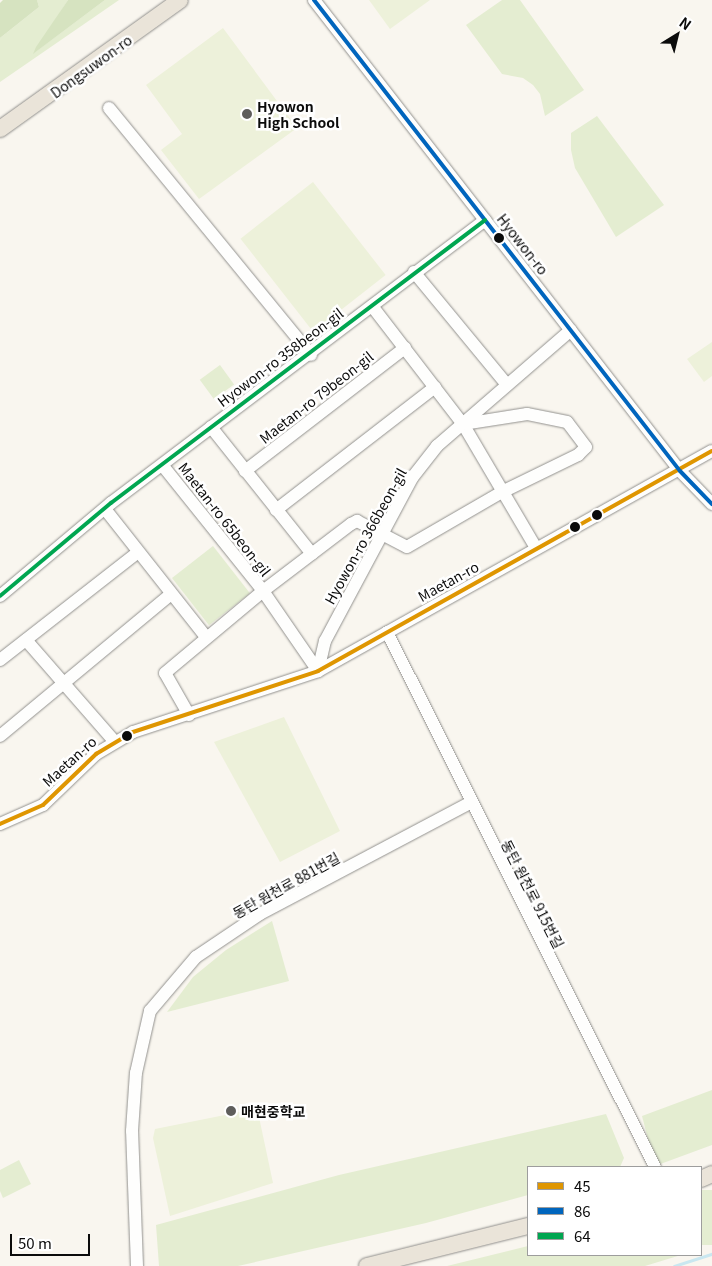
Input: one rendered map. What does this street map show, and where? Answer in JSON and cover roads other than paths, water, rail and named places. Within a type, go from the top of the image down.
[{"type":"main road","name":"Dongsuwon-ro","points":[[0,129],[180,0]]},
{"type":"main road","points":[[366,1266],[527,1226]]},
{"type":"street","name":"Hyowon-ro","points":[[314,0],[680,471],[712,504]]},
{"type":"street","points":[[109,108],[311,355]]},
{"type":"street","name":"Hyowon-ro 358beon-gil","points":[[0,596],[105,509],[211,427],[311,355],[414,272],[485,220]]},
{"type":"street","points":[[414,272],[507,385]]},
{"type":"street","points":[[372,306],[462,424],[536,548]]},
{"type":"street","name":"Hyowon-ro 366beon-gil","points":[[318,671],[325,641],[412,478],[437,446],[571,330]]},
{"type":"street","name":"Maetan-ro 79beon-gil","points":[[245,471],[405,348]]},
{"type":"street","points":[[276,510],[435,387]]},
{"type":"street","points":[[383,535],[407,547],[502,492],[578,455],[586,447],[567,422],[527,414],[462,424]]},
{"type":"street","points":[[211,427],[312,554]]},
{"type":"street","name":"Maetan-ro","points":[[0,824],[43,805],[96,754],[133,732],[318,671],[536,548],[680,471],[712,451]]},
{"type":"street","name":"Maetan-ro 65beon-gil","points":[[163,466],[262,592],[318,671]]},
{"type":"street","points":[[105,509],[170,595],[206,637],[165,673],[189,715]]},
{"type":"street","name":"Maetan-ro 65beon-gil","points":[[206,637],[357,520],[383,535]]},
{"type":"street","points":[[0,660],[137,553]]},
{"type":"street","points":[[0,736],[170,595]]},
{"type":"street","name":"동탄 원천로 915번길","points":[[387,632],[470,803],[654,1166]]},
{"type":"street","points":[[26,640],[114,742]]},
{"type":"street","name":"동탄 원천로 881번길","points":[[137,1266],[132,1131],[136,1073],[150,1011],[196,957],[260,914],[470,803]]},
{"type":"waterway","points":[[674,1266],[712,1254]]},
{"type":"place","name":"Hyowon High School","points":[[247,114]]},
{"type":"place","name":"매현중학교","points":[[231,1111]]}]
